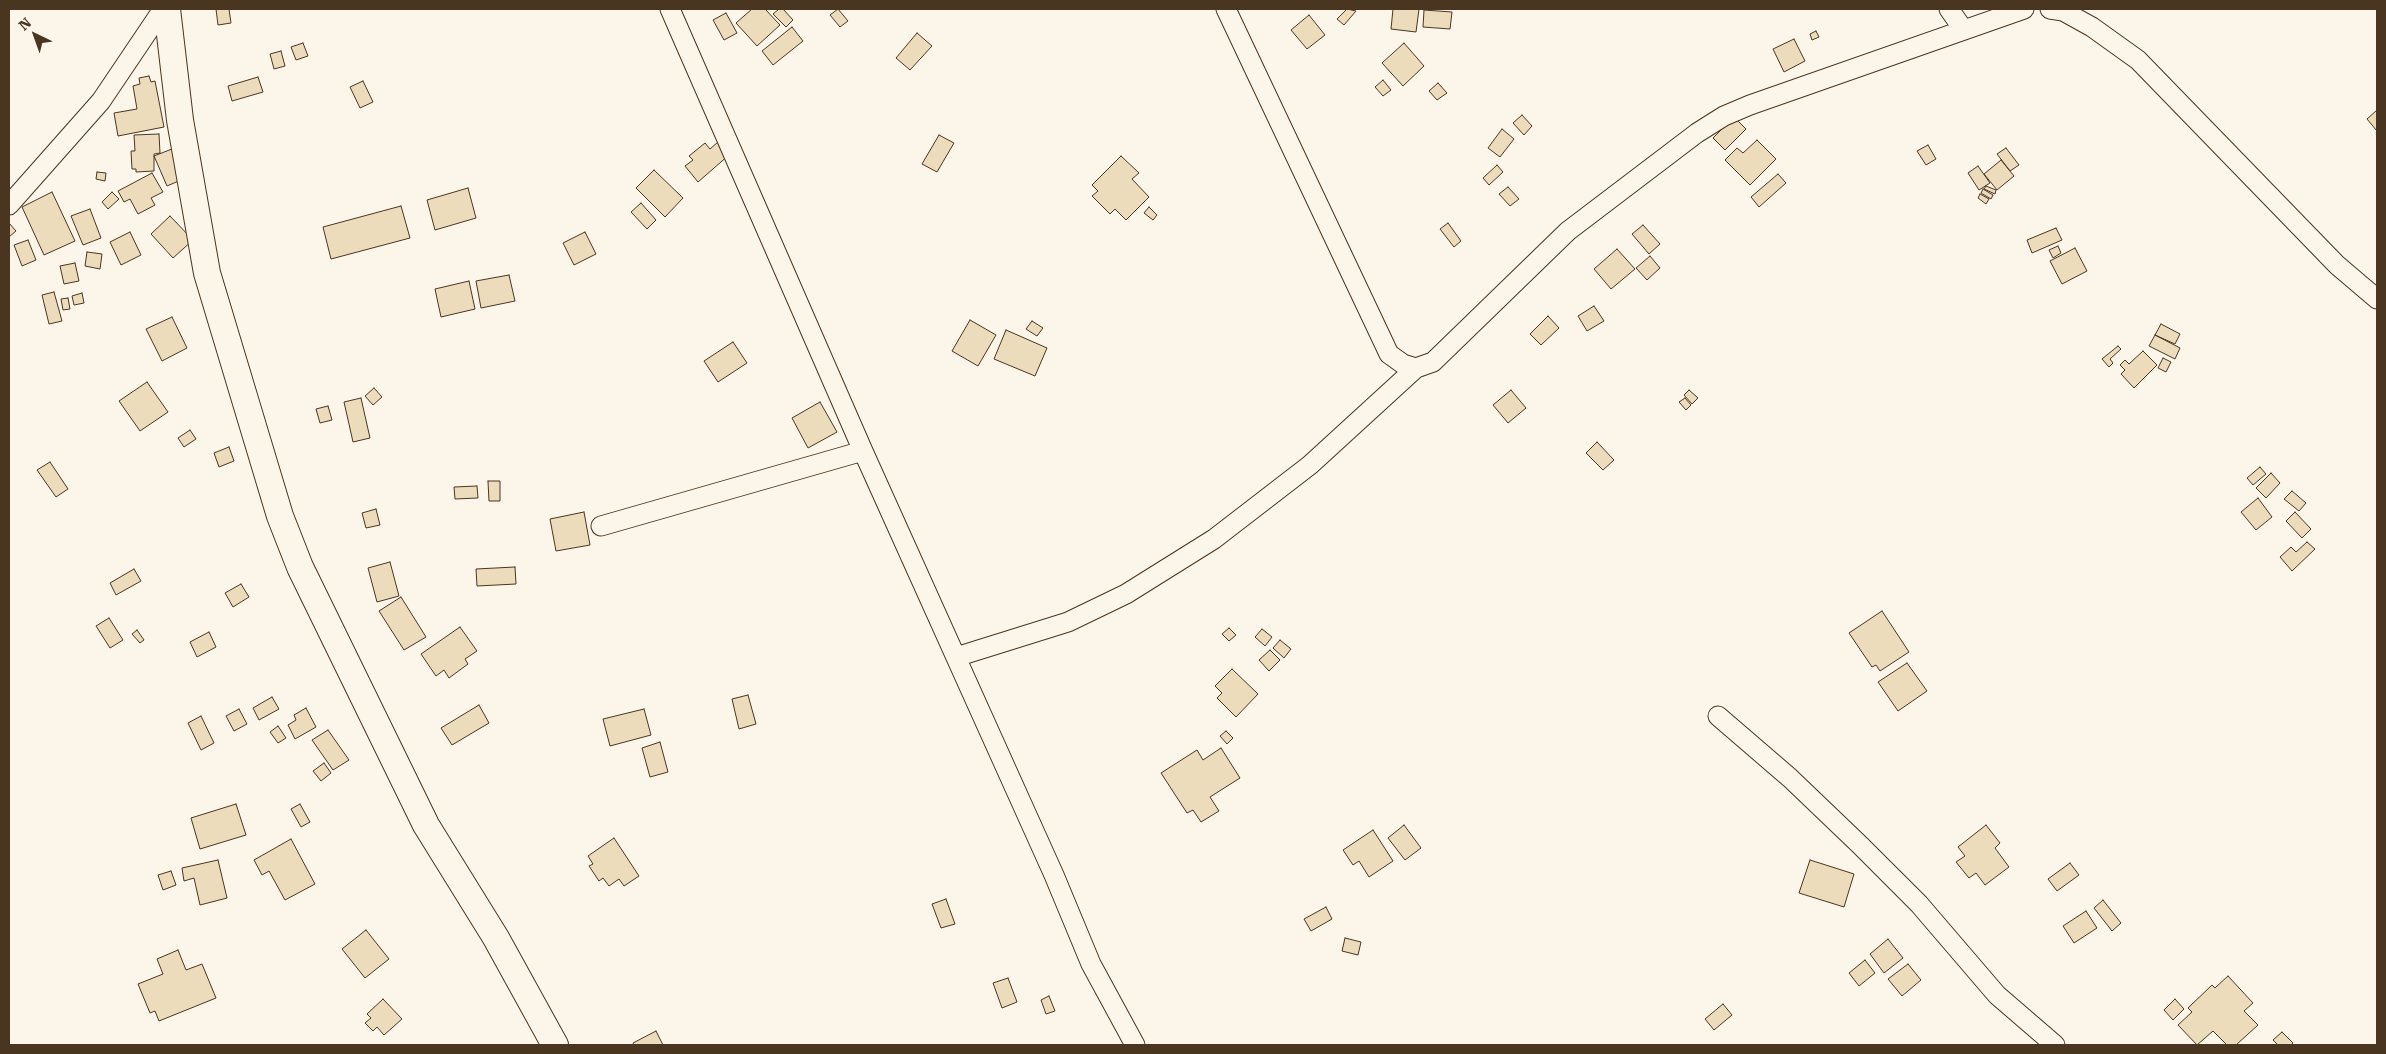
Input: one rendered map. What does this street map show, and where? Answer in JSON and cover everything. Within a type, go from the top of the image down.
[{"type":"street","points":[[9,205],[101,101],[163,9]]},
{"type":"street","points":[[167,9],[180,120],[207,273],[280,516],[304,576],[426,825],[496,938],[555,1045]]},
{"type":"street","points":[[670,9],[863,451],[1054,875],[1091,964],[1135,1045]]},
{"type":"street","points":[[1226,9],[1389,354],[1403,364],[1416,368]]},
{"type":"street","points":[[1949,9],[1963,29]]},
{"type":"street","points":[[956,657],[1068,622],[1126,594],[1214,540],[1310,466],[1416,368],[1433,362],[1568,231],[1697,133],[1724,116],[1750,104],[2024,9]]},
{"type":"street","points":[[2050,9],[2063,11],[2092,27],[2138,60],[2336,266],[2377,299]]},
{"type":"street","points":[[600,526],[863,451]]},
{"type":"street","points":[[1718,716],[1790,778],[1860,845],[1919,904],[1997,995],[2055,1045]]},
{"type":"building","points":[[216,9],[229,9],[231,23],[218,25]]},
{"type":"building","points":[[752,9],[765,9],[780,25],[757,46],[736,23]]},
{"type":"building","points":[[779,9],[783,9],[793,20],[786,27],[773,14]]},
{"type":"building","points":[[838,9],[848,21],[840,27],[830,15]]},
{"type":"building","points":[[1347,9],[1356,11],[1344,25],[1337,19]]},
{"type":"building","points":[[1393,9],[1419,9],[1416,32],[1391,29]]},
{"type":"building","points":[[1424,10],[1452,12],[1450,29],[1423,27]]},
{"type":"building","points":[[726,13],[737,33],[724,40],[713,20]]},
{"type":"building","points":[[1309,15],[1325,35],[1307,49],[1291,30]]},
{"type":"building","points":[[792,27],[803,41],[773,65],[762,51]]},
{"type":"building","points":[[1816,31],[1819,37],[1812,40],[1810,34]]},
{"type":"building","points":[[917,33],[932,46],[910,70],[896,58]]},
{"type":"building","points":[[1794,39],[1805,61],[1784,72],[1773,49]]},
{"type":"building","points":[[303,43],[308,56],[296,60],[291,47]]},
{"type":"building","points":[[1404,43],[1424,66],[1403,86],[1382,63]]},
{"type":"building","points":[[281,51],[285,66],[274,69],[270,54]]},
{"type":"building","points":[[149,76],[151,82],[155,81],[164,127],[118,136],[114,113],[137,109],[133,86],[140,84],[139,78]]},
{"type":"building","points":[[258,77],[263,92],[232,101],[228,86]]},
{"type":"building","points":[[1383,80],[1391,90],[1383,96],[1375,87]]},
{"type":"building","points":[[363,81],[373,102],[360,108],[350,87]]},
{"type":"building","points":[[1438,83],[1447,93],[1437,100],[1429,91]]},
{"type":"building","points":[[2377,110],[2377,131],[2367,119]]},
{"type":"building","points":[[1522,115],[1532,126],[1524,135],[1513,123]]},
{"type":"building","points":[[1734,117],[1746,129],[1725,150],[1713,138]]},
{"type":"building","points":[[1502,129],[1514,139],[1500,157],[1488,148]]},
{"type":"building","points":[[159,134],[160,153],[154,154],[154,171],[136,172],[136,169],[132,169],[131,151],[135,151],[134,135]]},
{"type":"building","points":[[939,135],[954,143],[937,172],[922,164]]},
{"type":"building","points":[[1757,140],[1776,159],[1750,185],[1725,160],[1737,148],[1743,153]]},
{"type":"building","points":[[718,142],[729,155],[698,182],[685,166],[693,160],[689,156],[705,143],[710,149]]},
{"type":"building","points":[[1928,145],[1936,159],[1926,165],[1917,151]]},
{"type":"building","points":[[177,147],[188,177],[167,186],[154,156]]},
{"type":"building","points":[[2006,148],[2019,165],[2010,171],[1997,154]]},
{"type":"building","points":[[1121,156],[1139,173],[1132,179],[1149,197],[1126,220],[1115,209],[1110,214],[1092,196],[1098,191],[1092,185]]},
{"type":"building","points":[[2001,160],[2014,176],[1997,190],[1984,174]]},
{"type":"building","points":[[1497,165],[1503,172],[1489,185],[1483,178]]},
{"type":"building","points":[[1978,166],[1990,183],[1979,190],[1968,173]]},
{"type":"building","points":[[654,170],[683,198],[665,217],[636,188]]},
{"type":"building","points":[[97,172],[106,173],[105,181],[96,179]]},
{"type":"building","points":[[152,173],[163,192],[151,198],[155,205],[138,214],[130,199],[124,202],[118,191]]},
{"type":"building","points":[[1778,174],[1786,183],[1759,207],[1751,197]]},
{"type":"building","points":[[1986,186],[1996,190],[1995,194],[1984,189]]},
{"type":"building","points":[[1508,187],[1519,199],[1510,206],[1499,194]]},
{"type":"building","points":[[468,188],[476,218],[435,230],[427,200]]},
{"type":"building","points":[[1983,189],[1993,195],[1991,199],[1981,193]]},
{"type":"building","points":[[52,192],[75,241],[44,255],[22,207]]},
{"type":"building","points":[[112,192],[119,199],[108,209],[102,202]]},
{"type":"building","points":[[1980,194],[1989,199],[1986,204],[1978,198]]},
{"type":"building","points":[[641,203],[656,220],[647,229],[631,212]]},
{"type":"building","points":[[401,206],[410,238],[331,259],[323,227]]},
{"type":"building","points":[[1149,207],[1157,215],[1153,220],[1144,213]]},
{"type":"building","points":[[90,209],[101,238],[83,245],[71,216]]},
{"type":"building","points":[[170,216],[193,240],[173,258],[151,234]]},
{"type":"building","points":[[9,223],[16,231],[9,237]]},
{"type":"building","points":[[1448,223],[1461,241],[1454,247],[1440,229]]},
{"type":"building","points":[[1643,225],[1660,244],[1649,254],[1632,234]]},
{"type":"building","points":[[2056,228],[2062,240],[2032,253],[2027,240]]},
{"type":"building","points":[[130,232],[141,255],[121,265],[110,242]]},
{"type":"building","points":[[585,232],[596,254],[574,265],[563,243]]},
{"type":"building","points":[[28,240],[36,260],[22,266],[14,245]]},
{"type":"building","points":[[2058,246],[2061,253],[2053,258],[2049,250]]},
{"type":"building","points":[[2075,248],[2087,271],[2062,284],[2050,261]]},
{"type":"building","points":[[1617,249],[1635,269],[1611,289],[1594,269]]},
{"type":"building","points":[[87,252],[102,254],[100,269],[85,266]]},
{"type":"building","points":[[1650,256],[1660,268],[1647,280],[1636,268]]},
{"type":"building","points":[[75,263],[79,281],[64,284],[60,266]]},
{"type":"building","points":[[509,275],[515,301],[481,308],[476,281]]},
{"type":"building","points":[[469,281],[475,309],[441,317],[435,289]]},
{"type":"building","points":[[54,292],[62,321],[49,324],[42,295]]},
{"type":"building","points":[[82,293],[84,303],[74,305],[72,296]]},
{"type":"building","points":[[68,298],[70,309],[63,310],[61,299]]},
{"type":"building","points":[[1594,306],[1604,321],[1587,331],[1578,316]]},
{"type":"building","points":[[1548,316],[1559,328],[1541,345],[1530,334]]},
{"type":"building","points":[[172,317],[187,348],[162,361],[146,329]]},
{"type":"building","points":[[970,320],[996,335],[978,366],[952,351]]},
{"type":"building","points":[[1032,321],[1043,328],[1037,336],[1026,329]]},
{"type":"building","points":[[2161,324],[2180,334],[2175,344],[2155,335]]},
{"type":"building","points":[[1006,330],[1047,348],[1035,376],[994,359]]},
{"type":"building","points":[[2155,335],[2180,348],[2175,359],[2149,346]]},
{"type":"building","points":[[733,342],[747,363],[718,382],[704,361]]},
{"type":"building","points":[[2118,346],[2121,349],[2110,359],[2113,363],[2109,367],[2102,359]]},
{"type":"building","points":[[2143,351],[2157,365],[2134,388],[2121,374],[2125,370],[2120,365],[2125,360],[2129,364]]},
{"type":"building","points":[[2163,358],[2171,362],[2166,372],[2158,368]]},
{"type":"building","points":[[147,382],[168,412],[140,431],[119,401]]},
{"type":"building","points":[[374,388],[382,397],[373,405],[365,396]]},
{"type":"building","points":[[1511,390],[1526,408],[1508,423],[1493,405]]},
{"type":"building","points":[[1689,390],[1698,398],[1692,404],[1684,395]]},
{"type":"building","points":[[361,398],[370,438],[353,442],[344,402]]},
{"type":"building","points":[[1685,398],[1691,405],[1686,410],[1679,402]]},
{"type":"building","points":[[820,402],[837,432],[808,448],[792,418]]},
{"type":"building","points":[[328,406],[332,420],[320,423],[316,409]]},
{"type":"building","points":[[190,430],[196,439],[184,447],[178,438]]},
{"type":"building","points":[[1597,442],[1614,460],[1603,470],[1586,453]]},
{"type":"building","points":[[229,447],[234,461],[219,467],[214,453]]},
{"type":"building","points":[[50,462],[68,489],[56,497],[37,470]]},
{"type":"building","points":[[2260,467],[2266,474],[2253,485],[2247,478]]},
{"type":"building","points":[[2271,473],[2280,483],[2266,498],[2256,488]]},
{"type":"building","points":[[488,481],[500,481],[500,501],[489,501]]},
{"type":"building","points":[[477,486],[478,498],[455,499],[454,487]]},
{"type":"building","points":[[2292,491],[2306,503],[2299,511],[2284,499]]},
{"type":"building","points":[[2258,498],[2272,517],[2256,530],[2241,512]]},
{"type":"building","points":[[376,509],[380,525],[366,528],[362,513]]},
{"type":"building","points":[[584,512],[590,545],[556,551],[550,519]]},
{"type":"building","points":[[2295,512],[2311,529],[2302,538],[2286,521]]},
{"type":"building","points":[[2307,542],[2315,549],[2292,571],[2280,557],[2291,547],[2296,552]]},
{"type":"building","points":[[390,562],[399,596],[377,602],[368,568]]},
{"type":"building","points":[[515,567],[516,584],[477,586],[476,569]]},
{"type":"building","points":[[134,569],[141,581],[116,595],[110,583]]},
{"type":"building","points":[[241,584],[249,597],[233,607],[225,593]]},
{"type":"building","points":[[401,597],[426,637],[404,650],[379,611]]},
{"type":"building","points":[[1882,611],[1909,652],[1880,671],[1876,665],[1872,667],[1849,633]]},
{"type":"building","points":[[109,618],[123,640],[110,648],[96,626]]},
{"type":"building","points":[[460,627],[477,651],[465,659],[468,664],[449,678],[444,670],[436,676],[421,654]]},
{"type":"building","points":[[1229,628],[1236,635],[1229,641],[1222,634]]},
{"type":"building","points":[[1262,629],[1272,637],[1265,646],[1255,637]]},
{"type":"building","points":[[137,630],[144,640],[140,643],[132,634]]},
{"type":"building","points":[[209,632],[216,647],[197,657],[190,642]]},
{"type":"building","points":[[1280,640],[1291,649],[1284,658],[1273,648]]},
{"type":"building","points":[[1270,650],[1280,660],[1269,671],[1259,660]]},
{"type":"building","points":[[1907,663],[1927,691],[1898,711],[1878,682]]},
{"type":"building","points":[[1232,669],[1258,694],[1236,717],[1217,698],[1222,693],[1215,686]]},
{"type":"building","points":[[748,695],[756,724],[739,729],[732,699]]},
{"type":"building","points":[[272,697],[279,709],[259,720],[253,708]]},
{"type":"building","points":[[479,705],[489,723],[452,745],[441,728]]},
{"type":"building","points":[[306,708],[316,727],[295,739],[288,725],[296,720],[294,715]]},
{"type":"building","points":[[239,709],[247,724],[234,731],[226,716]]},
{"type":"building","points":[[644,709],[651,735],[610,746],[603,719]]},
{"type":"building","points":[[201,716],[214,743],[201,750],[188,723]]},
{"type":"building","points":[[278,726],[286,738],[278,743],[270,732]]},
{"type":"building","points":[[328,730],[349,760],[333,770],[312,740]]},
{"type":"building","points":[[1226,731],[1233,738],[1227,744],[1220,736]]},
{"type":"building","points":[[660,742],[668,772],[650,777],[642,748]]},
{"type":"building","points":[[1221,748],[1240,778],[1210,797],[1219,811],[1201,822],[1193,810],[1187,813],[1161,773],[1197,750],[1203,760]]},
{"type":"building","points":[[324,763],[331,773],[321,781],[313,771]]},
{"type":"building","points":[[236,804],[246,835],[200,849],[191,818]]},
{"type":"building","points":[[300,804],[310,822],[301,827],[291,809]]},
{"type":"building","points":[[1404,825],[1421,848],[1405,860],[1388,838]]},
{"type":"building","points":[[1986,825],[2000,843],[1995,848],[2009,867],[1985,885],[1976,873],[1969,878],[1956,862],[1965,856],[1958,847]]},
{"type":"building","points":[[1373,830],[1393,861],[1369,877],[1359,861],[1353,865],[1343,850]]},
{"type":"building","points":[[614,838],[639,876],[624,886],[619,879],[609,886],[603,878],[599,881],[589,866],[593,864],[588,856]]},
{"type":"building","points":[[291,839],[315,884],[285,900],[269,871],[262,875],[254,860]]},
{"type":"building","points":[[218,860],[227,898],[200,905],[194,878],[184,881],[182,868]]},
{"type":"building","points":[[1810,860],[1854,874],[1844,907],[1799,893]]},
{"type":"building","points":[[2070,863],[2079,875],[2057,891],[2048,879]]},
{"type":"building","points":[[171,871],[176,885],[163,890],[158,875]]},
{"type":"building","points":[[946,899],[955,924],[941,928],[932,904]]},
{"type":"building","points":[[2103,900],[2121,923],[2112,931],[2094,908]]},
{"type":"building","points":[[1326,907],[1332,919],[1311,931],[1304,919]]},
{"type":"building","points":[[2086,911],[2097,928],[2074,943],[2063,926]]},
{"type":"building","points":[[366,930],[389,959],[365,978],[342,949]]},
{"type":"building","points":[[1345,938],[1361,942],[1358,955],[1342,951]]},
{"type":"building","points":[[1888,939],[1903,958],[1884,973],[1870,954]]},
{"type":"building","points":[[178,950],[186,970],[202,964],[216,998],[159,1021],[155,1011],[150,1013],[138,984],[163,974],[157,959]]},
{"type":"building","points":[[1865,960],[1875,973],[1859,986],[1849,973]]},
{"type":"building","points":[[1908,964],[1921,980],[1902,996],[1888,979]]},
{"type":"building","points":[[2228,976],[2253,1003],[2244,1011],[2258,1025],[2236,1045],[2227,1045],[2213,1031],[2197,1045],[2178,1025],[2192,1012],[2188,1008],[2212,985],[2215,988]]},
{"type":"building","points":[[1008,978],[1017,1002],[1002,1008],[993,983]]},
{"type":"building","points":[[1049,996],[1055,1011],[1046,1014],[1041,1000]]},
{"type":"building","points":[[383,999],[402,1019],[384,1035],[377,1027],[373,1031],[365,1023],[371,1018],[367,1014]]},
{"type":"building","points":[[2175,999],[2184,1009],[2173,1020],[2164,1010]]},
{"type":"building","points":[[1723,1004],[1732,1015],[1714,1030],[1705,1019]]},
{"type":"building","points":[[656,1031],[663,1045],[634,1045],[633,1043]]},
{"type":"building","points":[[2282,1032],[2293,1043],[2291,1045],[2278,1045],[2273,1040]]}]
